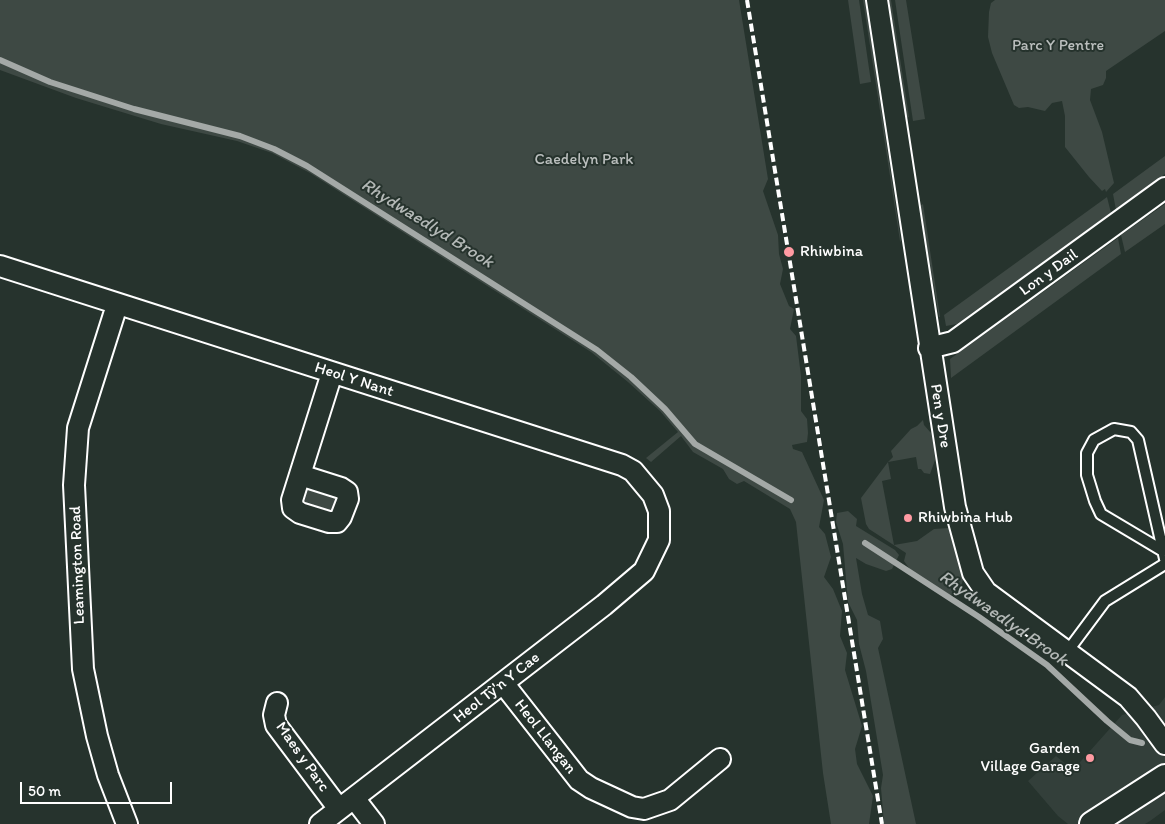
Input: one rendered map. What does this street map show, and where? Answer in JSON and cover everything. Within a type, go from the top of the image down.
[{"type":"street","name":"Pen y Dre","points":[[877,0],[929,348],[955,506],[974,573],[986,592],[1132,702],[1165,744]]},
{"type":"street","name":"Lon y Dail","points":[[929,348],[953,342],[1165,188]]},
{"type":"street","name":"Heol Y Nant","points":[[0,266],[117,305],[510,428],[634,471],[648,488],[659,511],[659,540]]},
{"type":"street","name":"Leamington Road","points":[[117,305],[78,428],[74,485],[83,669],[96,736],[108,775],[127,824]]},
{"type":"street","points":[[300,475],[332,373]]},
{"type":"street","name":"Heol Tŷ'n Y Cae","points":[[320,824],[632,583],[644,571],[659,540]]},
{"type":"street","name":"Heol Llangan","points":[[503,683],[579,780],[591,788],[632,807],[644,809],[670,800],[720,759]]},
{"type":"street","name":"Maes y Parc","points":[[277,703],[274,715],[276,725],[346,804],[374,824]]},
{"type":"street","points":[[1092,824],[1165,777]]},
{"type":"lane","points":[[1114,429],[1131,432],[1138,440],[1164,555],[1101,514],[1095,501],[1087,475],[1087,453],[1094,440],[1114,429]]},
{"type":"lane","points":[[1067,652],[1104,601],[1114,593],[1165,564]]},
{"type":"shaded area","points":[[1165,697],[1165,810],[1150,821],[1145,824],[1068,824],[1058,816],[1028,781],[1056,756],[1073,770],[1122,715],[1159,705]]},
{"type":"green space","name":"Caedelyn Park","points":[[0,0],[739,0],[768,179],[763,191],[778,235],[779,254],[783,269],[780,284],[789,306],[794,309],[790,329],[796,336],[801,376],[801,411],[807,419],[808,433],[807,442],[792,445],[793,449],[802,452],[824,500],[819,527],[825,534],[831,557],[824,577],[833,589],[842,611],[840,636],[847,653],[845,670],[862,726],[855,749],[857,764],[873,796],[869,824],[831,824],[823,773],[796,522],[790,509],[744,481],[737,484],[729,479],[723,469],[693,452],[681,436],[651,462],[646,458],[678,432],[660,411],[628,382],[591,352],[310,173],[272,153],[237,141],[161,124],[76,98],[0,70]]},
{"type":"green space","points":[[848,0],[859,0],[871,82],[860,84]]},
{"type":"green space","points":[[863,0],[865,0],[901,242],[900,241]]},
{"type":"green space","points":[[889,0],[891,0],[909,117],[906,118]]},
{"type":"green space","points":[[895,0],[906,0],[925,119],[913,121]]},
{"type":"green space","name":"Parc Y Pentre","points":[[995,0],[1165,0],[1165,31],[1106,71],[1103,85],[1091,89],[1090,100],[1102,132],[1114,183],[1106,192],[1105,189],[1102,191],[1089,177],[1065,147],[1065,116],[1062,101],[1052,103],[1045,111],[1028,107],[1019,108],[1014,105],[992,53],[988,37],[989,12],[991,3]]},
{"type":"green space","points":[[1165,156],[1165,174],[1116,210],[1113,194]]},
{"type":"green space","points":[[1107,197],[1111,213],[957,324],[946,326],[944,315]]},
{"type":"green space","points":[[923,204],[940,317],[920,206]]},
{"type":"green space","points":[[1165,204],[1165,224],[1125,252],[1121,235]]},
{"type":"green space","points":[[1118,238],[1121,254],[951,378],[950,359]]},
{"type":"green space","points":[[923,420],[924,425],[931,433],[934,446],[935,460],[930,474],[918,469],[916,457],[888,462],[893,457],[891,451],[911,429]]},
{"type":"green space","points":[[888,462],[891,479],[882,481],[894,545],[917,541],[934,529],[949,528],[958,535],[959,561],[963,580],[959,593],[950,595],[911,571],[904,561],[906,553],[869,529],[866,524],[861,498]]},
{"type":"green space","points":[[308,485],[338,497],[339,508],[330,514],[303,505],[300,501],[300,490]]},
{"type":"green space","points":[[848,511],[857,519],[856,526],[895,550],[899,555],[892,569],[886,571],[866,564],[856,558],[862,594],[868,615],[880,621],[883,639],[878,648],[916,824],[884,824],[881,788],[883,775],[866,671],[859,644],[857,620],[848,602],[843,544],[836,522],[837,513]]},
{"type":"waterway","name":"Rhydwaedlyd Brook","points":[[0,60],[50,82],[134,109],[240,136],[274,149],[307,166],[597,350],[631,377],[665,409],[695,444],[791,500]]},
{"type":"waterway","name":"Rhydwaedlyd Brook","points":[[865,543],[979,617],[1047,665],[1130,740],[1142,743]]},
{"type":"railway","points":[[747,0],[882,824]]},
{"type":"place","name":"Rhiwbina","points":[[789,252]]},
{"type":"place","name":"Rhiwbina Hub","points":[[908,518]]},
{"type":"place","name":"Garden Village Garage","points":[[1090,758]]}]
